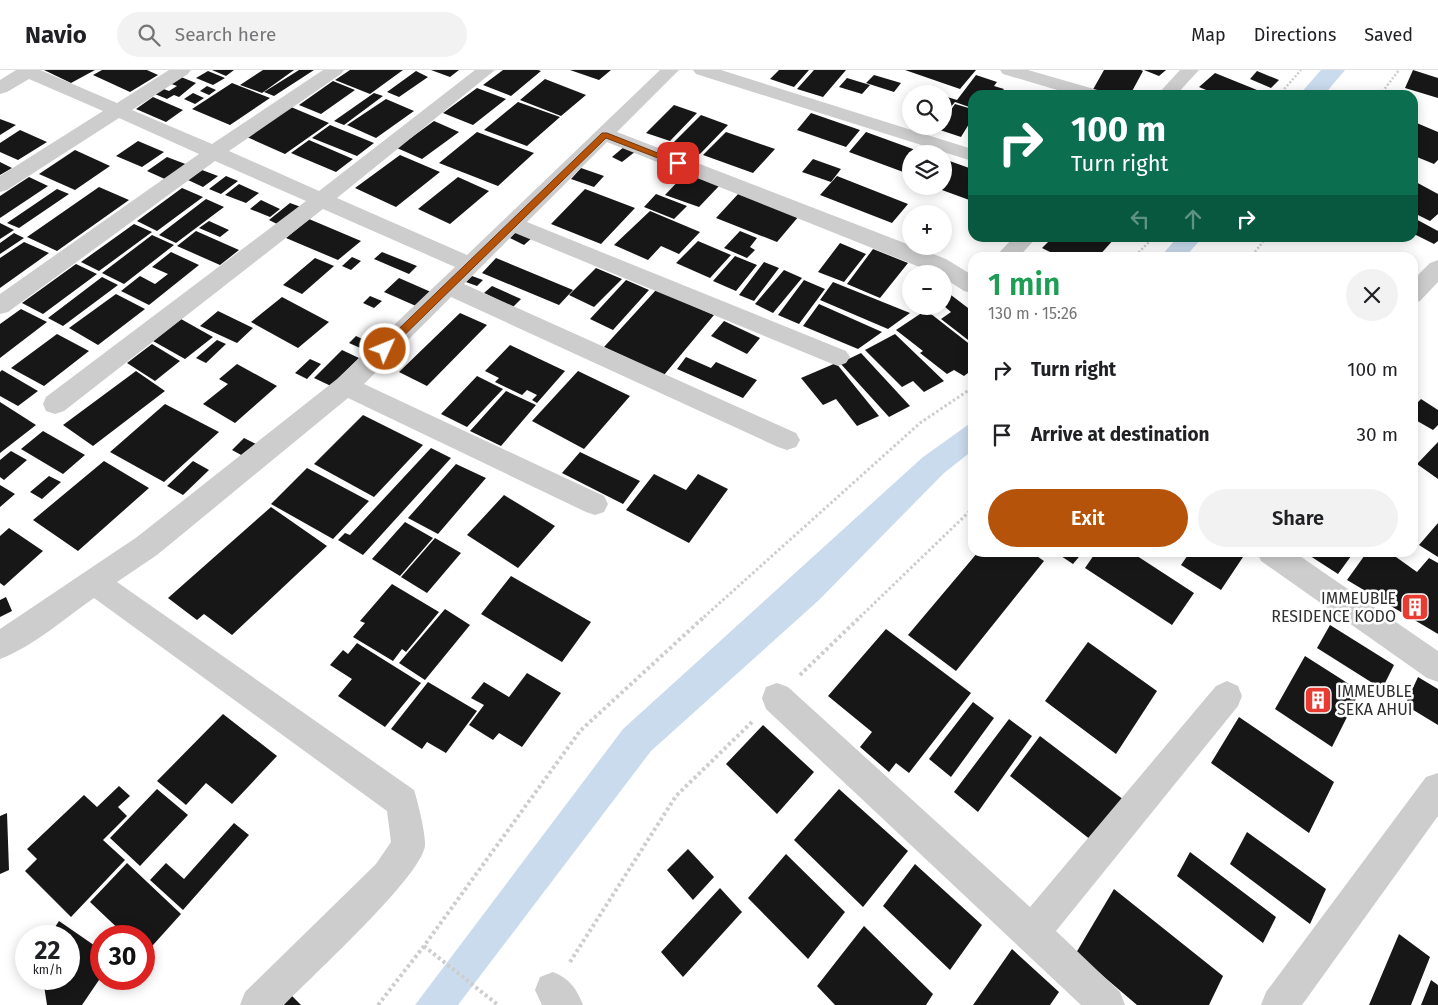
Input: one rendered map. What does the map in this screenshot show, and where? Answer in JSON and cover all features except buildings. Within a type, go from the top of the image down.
[{"type":"street","points":[[0,185],[182,70]]},
{"type":"street","points":[[0,306],[213,153],[335,70]]},
{"type":"street","points":[[55,404],[322,200],[486,70]]},
{"type":"street","points":[[0,645],[148,546],[346,386],[670,70]]},
{"type":"street","points":[[702,70],[968,154]]},
{"type":"street","points":[[1009,70],[1077,90]]},
{"type":"street","points":[[1171,90],[1190,70]]},
{"type":"street","points":[[0,88],[28,71],[470,265]]},
{"type":"street","points":[[604,134],[938,264],[968,283]]},
{"type":"street","points":[[512,224],[838,357]]},
{"type":"street","points":[[1011,252],[1021,242]]},
{"type":"street","points":[[1418,289],[1438,268]]},
{"type":"street","points":[[448,286],[787,440]]},
{"type":"street","points":[[346,386],[594,504]]},
{"type":"street","points":[[1278,557],[1438,668]]},
{"type":"street","points":[[94,582],[402,802],[408,846],[388,876],[258,1005]]},
{"type":"street","points":[[1032,932],[1227,696]]},
{"type":"street","points":[[777,698],[1032,932],[1107,1005]]},
{"type":"street","points":[[1279,1005],[1438,789]]},
{"type":"path","points":[[1283,90],[1301,70]]},
{"type":"path","points":[[1384,90],[1399,70]]},
{"type":"path","points":[[1139,252],[1149,242]]},
{"type":"path","points":[[1255,252],[1263,242]]},
{"type":"path","points":[[378,1005],[424,946],[580,731],[764,562],[920,423],[968,391]]},
{"type":"path","points":[[559,997],[676,796],[968,513]]},
{"type":"path","points":[[424,946],[498,1005]]},
{"type":"water","points":[[1321,70],[1345,70],[1328,90],[1303,90]]},
{"type":"water","points":[[1173,242],[1198,242],[1189,252],[1164,252]]},
{"type":"water","points":[[968,425],[968,454],[944,473],[819,600],[651,751],[458,1005],[415,1005],[623,729],[923,457]]},
{"type":"place","name":"IMMEUBLE RESIDENCE KODO","points":[[1415,607]]},
{"type":"place","name":"IMMEUBLE SEKA AHUI","points":[[1318,700]]},
{"type":"route","points":[[385,349],[604,134],[678,163]]}]
